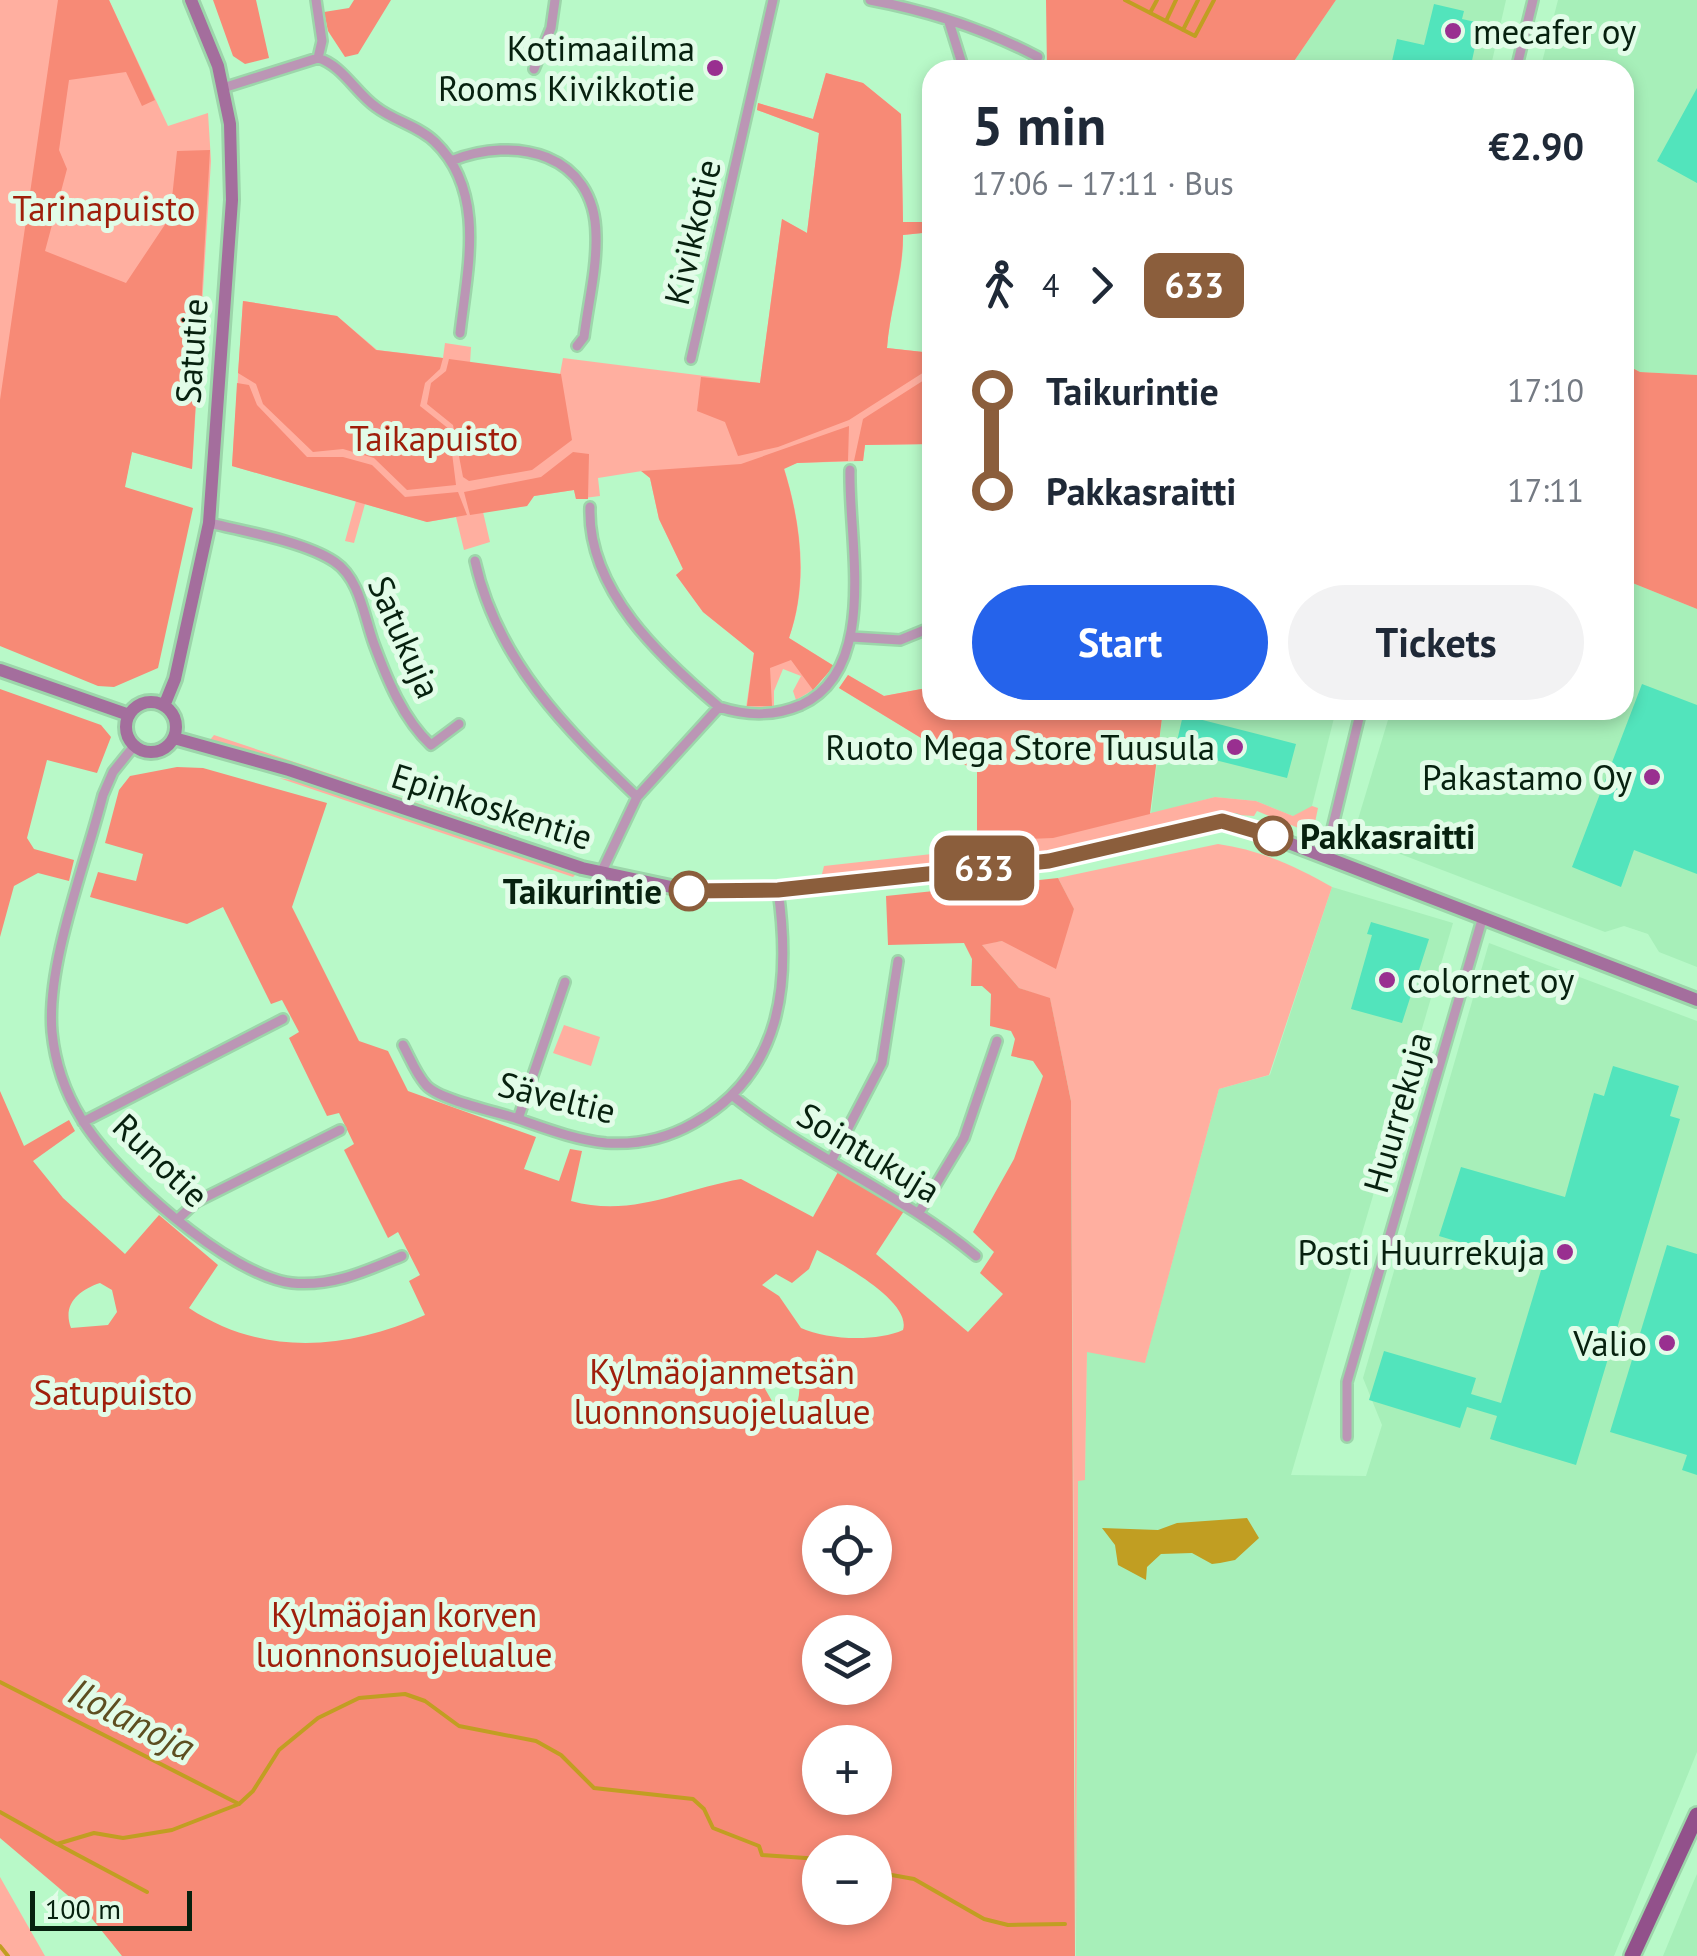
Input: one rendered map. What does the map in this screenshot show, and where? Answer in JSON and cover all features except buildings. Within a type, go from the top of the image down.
[{"type":"main road","points":[[1632,1956],[1697,1816]]},
{"type":"street","name":"Satutie","points":[[164,706],[179,662],[209,523],[233,173],[223,88],[191,0]]},
{"type":"street","points":[[316,0],[322,41],[318,58]]},
{"type":"street","points":[[534,68],[551,28],[554,0]]},
{"type":"street","name":"Kivikkotie","points":[[691,359],[773,0]]},
{"type":"street","points":[[870,0],[920,9],[949,22],[983,30],[1038,57]]},
{"type":"street","points":[[1518,60],[1533,0]]},
{"type":"street","points":[[949,22],[961,60]]},
{"type":"street","points":[[223,88],[318,58],[334,65],[374,106],[430,137],[451,160],[470,227],[460,332]]},
{"type":"street","points":[[451,160],[494,147],[526,149],[559,165],[582,189],[597,233],[584,337],[577,346]]},
{"type":"street","points":[[590,508],[590,530],[626,613],[661,654],[719,707],[766,714],[810,701],[836,676],[852,637],[850,470]]},
{"type":"street","name":"Satukuja","points":[[209,523],[320,554],[348,573],[392,688],[431,745],[459,724]]},
{"type":"street","points":[[476,561],[498,629],[527,680],[576,740],[637,797]]},
{"type":"street","points":[[852,637],[900,640],[922,631]]},
{"type":"street","points":[[0,670],[129,716]]},
{"type":"street","points":[[134,746],[126,726],[129,716],[147,703],[164,706],[175,721],[174,738]]},
{"type":"street","points":[[601,874],[637,797],[719,707]]},
{"type":"street","points":[[1360,720],[1325,858],[1697,1000]]},
{"type":"street","name":"Epinkoskentie","points":[[134,746],[160,751],[174,738],[289,770],[601,874],[690,891],[778,890],[1057,860],[1222,821],[1251,827],[1325,858]]},
{"type":"street","name":"Runotie","points":[[134,746],[113,772],[103,795],[53,989],[56,1054],[66,1088],[83,1122],[107,1153],[235,1264],[293,1283],[350,1278],[402,1256]]},
{"type":"street","name":"Säveltie","points":[[403,1045],[432,1090],[518,1119],[588,1140],[640,1142],[681,1130],[733,1096],[765,1052],[780,1009],[783,980],[778,890]]},
{"type":"street","name":"Huurrekuja","points":[[1347,1437],[1346,1382],[1482,920]]},
{"type":"street","points":[[832,1159],[866,1100],[884,1055],[898,961]]},
{"type":"street","points":[[518,1119],[564,982]]},
{"type":"street","points":[[83,1122],[284,1019]]},
{"type":"street","points":[[920,1211],[964,1138],[998,1040]]},
{"type":"street","name":"Sointukuja","points":[[733,1096],[777,1130],[920,1211],[976,1256]]},
{"type":"street","points":[[179,1218],[196,1202],[340,1130]]},
{"type":"shaded area","points":[[1336,0],[1506,0],[1492,60],[1295,60]]},
{"type":"shaded area","points":[[1558,0],[1697,0],[1697,375],[1634,368],[1634,60],[1543,60]]},
{"type":"shaded area","points":[[1634,584],[1697,609],[1697,967],[1659,952],[1648,934],[1624,926],[1605,932],[1353,836],[1388,720],[1634,720]]},
{"type":"shaded area","points":[[1162,720],[1334,720],[1311,810],[1293,816],[1256,801],[1215,797],[1151,814]]},
{"type":"shaded area","points":[[1332,887],[1453,923],[1291,1475],[1366,1476],[1382,1425],[1363,1378],[1489,943],[1697,1021],[1697,1752],[1614,1956],[1076,1956],[1078,1480],[1085,1479],[1087,1351],[1145,1362],[1219,1089],[1270,1075]]},
{"type":"shaded area","points":[[1247,1518],[1259,1538],[1235,1560],[1212,1564],[1192,1553],[1161,1554],[1147,1567],[1146,1580],[1118,1565],[1115,1545],[1102,1528],[1158,1530],[1177,1523]]},
{"type":"shaded area","points":[[1697,1874],[1697,1956],[1663,1956],[1693,1883]]},
{"type":"green space","name":"Tarinapuisto","points":[[0,0],[109,0],[168,126],[208,113],[211,161],[192,469],[132,452],[124,488],[0,646]]},
{"type":"green space","name":"Tarinapuisto","points":[[58,0],[109,0],[155,100],[142,106],[126,72],[69,80],[59,150],[67,169],[45,251],[126,283],[170,217],[177,151],[210,150],[192,469],[132,452],[125,487],[193,508],[158,668],[114,687],[98,686],[0,646],[0,400]]},
{"type":"green space","points":[[213,0],[256,0],[269,58],[245,64],[233,56]]},
{"type":"green space","points":[[354,0],[391,0],[358,54],[345,57],[328,31],[324,12],[349,8]]},
{"type":"green space","points":[[1046,0],[1336,0],[1295,60],[1047,60]]},
{"type":"green space","name":"Taikapuisto","points":[[826,73],[863,83],[901,114],[903,222],[922,222],[922,233],[903,235],[887,348],[922,352],[922,444],[865,445],[863,461],[797,463],[784,468],[795,510],[801,575],[789,638],[834,666],[813,690],[796,700],[793,691],[801,676],[783,669],[774,691],[774,709],[746,708],[754,653],[703,612],[676,575],[683,569],[659,519],[650,478],[642,471],[598,478],[600,496],[576,499],[574,490],[534,496],[527,506],[483,512],[490,542],[464,550],[456,517],[427,522],[365,504],[354,543],[345,541],[356,501],[232,466],[243,301],[337,316],[377,350],[443,358],[445,343],[471,347],[470,363],[560,374],[563,358],[760,383],[782,219],[807,233],[819,133],[757,110],[758,103],[813,119]]},
{"type":"green space","points":[[826,73],[863,83],[901,114],[903,222],[922,222],[922,233],[903,235],[887,348],[922,352],[922,373],[849,420],[778,447],[738,456],[725,422],[697,411],[701,377],[760,383],[782,219],[807,233],[819,133],[757,110],[758,103],[813,119]]},
{"type":"green space","points":[[243,301],[337,316],[376,350],[443,358],[440,369],[425,383],[420,406],[449,429],[456,485],[407,490],[374,458],[343,449],[313,452],[263,404],[256,384],[238,373]]},
{"type":"green space","points":[[449,359],[561,374],[572,440],[532,470],[469,481],[463,477],[453,425],[427,404],[431,383],[446,371]]},
{"type":"green space","points":[[1634,369],[1697,375],[1697,609],[1634,584]]},
{"type":"green space","points":[[922,381],[922,444],[865,445],[863,461],[854,461],[863,419]]},
{"type":"green space","points":[[237,383],[249,385],[257,405],[307,457],[343,457],[372,465],[405,497],[458,492],[467,515],[427,522],[232,466]]},
{"type":"green space","points":[[849,426],[848,461],[797,463],[784,469],[795,511],[800,554],[799,596],[789,638],[834,666],[813,690],[791,660],[770,668],[772,706],[747,706],[754,653],[703,612],[676,575],[683,569],[659,519],[650,478],[641,471],[741,464]]},
{"type":"green space","points":[[573,452],[589,454],[588,499],[576,499],[574,490],[534,496],[527,506],[470,515],[464,492],[541,477]]},
{"type":"green space","points":[[848,675],[884,696],[922,689],[922,720],[942,720],[1054,837],[1215,797],[1256,801],[1293,816],[1312,806],[1318,808],[1314,827],[1308,832],[1257,811],[1254,816],[1224,814],[1048,855],[821,878],[824,866],[977,849],[977,772],[839,688]]},
{"type":"green space","points":[[848,675],[884,696],[922,689],[922,720],[1162,720],[1150,814],[1053,838],[977,841],[977,772],[839,688]]},
{"type":"green space","points":[[0,689],[101,725],[111,737],[97,773],[47,760],[27,838],[34,849],[74,860],[69,881],[38,873],[14,886],[0,937]]},
{"type":"green space","points":[[214,735],[512,835],[491,833],[210,740]]},
{"type":"green space","points":[[177,767],[203,768],[327,803],[292,907],[359,1041],[388,1051],[408,1091],[536,1137],[524,1169],[559,1181],[570,1149],[582,1151],[571,1201],[636,1204],[741,1179],[813,1217],[838,1172],[904,1211],[876,1254],[968,1332],[1003,1294],[980,1273],[994,1252],[973,1232],[1014,1159],[1043,1076],[1033,1061],[1011,1056],[1015,1039],[1011,1031],[990,1026],[991,994],[982,986],[971,986],[972,959],[964,943],[888,945],[886,896],[1058,878],[1074,909],[1056,969],[1002,941],[982,945],[1019,988],[1050,998],[1071,1101],[1075,1956],[122,1956],[85,1910],[0,1838],[0,1091],[24,1146],[69,1120],[75,1131],[33,1161],[63,1198],[125,1254],[159,1215],[218,1265],[189,1308],[217,1324],[246,1335],[306,1343],[366,1336],[425,1315],[409,1281],[420,1275],[398,1232],[388,1238],[344,1150],[354,1144],[339,1113],[327,1116],[289,1038],[299,1032],[282,1000],[271,1004],[223,907],[187,924],[90,897],[98,872],[136,881],[143,854],[105,843],[119,790],[130,776]],"holes":[[[817,1250],[885,1295],[903,1319],[903,1330],[852,1338],[801,1328],[779,1296],[762,1285],[776,1274],[792,1283],[809,1269]],[[100,1283],[112,1290],[117,1312],[108,1325],[71,1328],[69,1312],[74,1299]],[[781,1362],[797,1367],[799,1394],[789,1418],[781,1417],[760,1380],[769,1365]]]},
{"type":"green space","points":[[279,778],[304,782],[576,874],[573,877]]},
{"type":"green space","points":[[1214,828],[1215,832],[1056,870],[807,893],[1052,866]]},
{"type":"green space","points":[[1218,844],[1277,860],[1332,887],[1269,1075],[1219,1089],[1145,1363],[1087,1352],[1085,1480],[1078,1481],[1076,1956],[1071,1101],[1050,999],[1019,988],[981,944],[1002,941],[1074,910],[1058,878]]},
{"type":"green space","points":[[564,1025],[600,1037],[591,1066],[553,1053]]},
{"type":"green space","points":[[0,1877],[45,1956],[0,1956]]},
{"type":"waterway","points":[[1125,0],[1195,36],[1214,0]]},
{"type":"waterway","points":[[1150,13],[1157,0]]},
{"type":"waterway","points":[[1166,21],[1176,0]]},
{"type":"waterway","points":[[1183,30],[1198,0]]},
{"type":"waterway","name":"Ilolanoja","points":[[0,1682],[239,1804]]},
{"type":"waterway","points":[[0,1812],[57,1844],[94,1833],[123,1838],[172,1830],[239,1804],[253,1791],[279,1750],[318,1718],[359,1698],[405,1694],[425,1701],[459,1726],[536,1741],[561,1755],[594,1788],[693,1799],[704,1809],[713,1828],[759,1846],[762,1855],[802,1858]]},
{"type":"waterway","points":[[59,1845],[147,1892]]},
{"type":"waterway","points":[[892,1875],[914,1879],[984,1919],[1008,1925],[1065,1924]]},
{"type":"waterway","points":[[0,1946],[8,1956]]},
{"type":"bus line","name":"633","points":[[689,891],[778,890],[1049,861],[1222,821],[1242,823],[1273,836]]},
{"type":"place","name":"mecafer oy","points":[[1453,31]]},
{"type":"place","name":"Kotimaailma Rooms Kivikkotie","points":[[715,68]]},
{"type":"place","name":"Ruoto Mega Store Tuusula","points":[[1235,747]]},
{"type":"place","name":"Pakastamo Oy","points":[[1652,777]]},
{"type":"place","name":"Pakkasraitti","points":[[1273,836]]},
{"type":"place","name":"Taikurintie","points":[[689,891]]},
{"type":"place","name":"colornet oy","points":[[1387,980]]},
{"type":"place","name":"Posti Huurrekuja","points":[[1565,1252]]},
{"type":"place","name":"Valio","points":[[1667,1343]]},
{"type":"park label","name":"Kylmäojanmetsän luonnonsuojelualue","points":[[722,1391]]},
{"type":"park label","name":"Satupuisto","points":[[113,1392]]},
{"type":"park label","name":"Kylmäojan korven luonnonsuojelualue","points":[[404,1634]]}]
